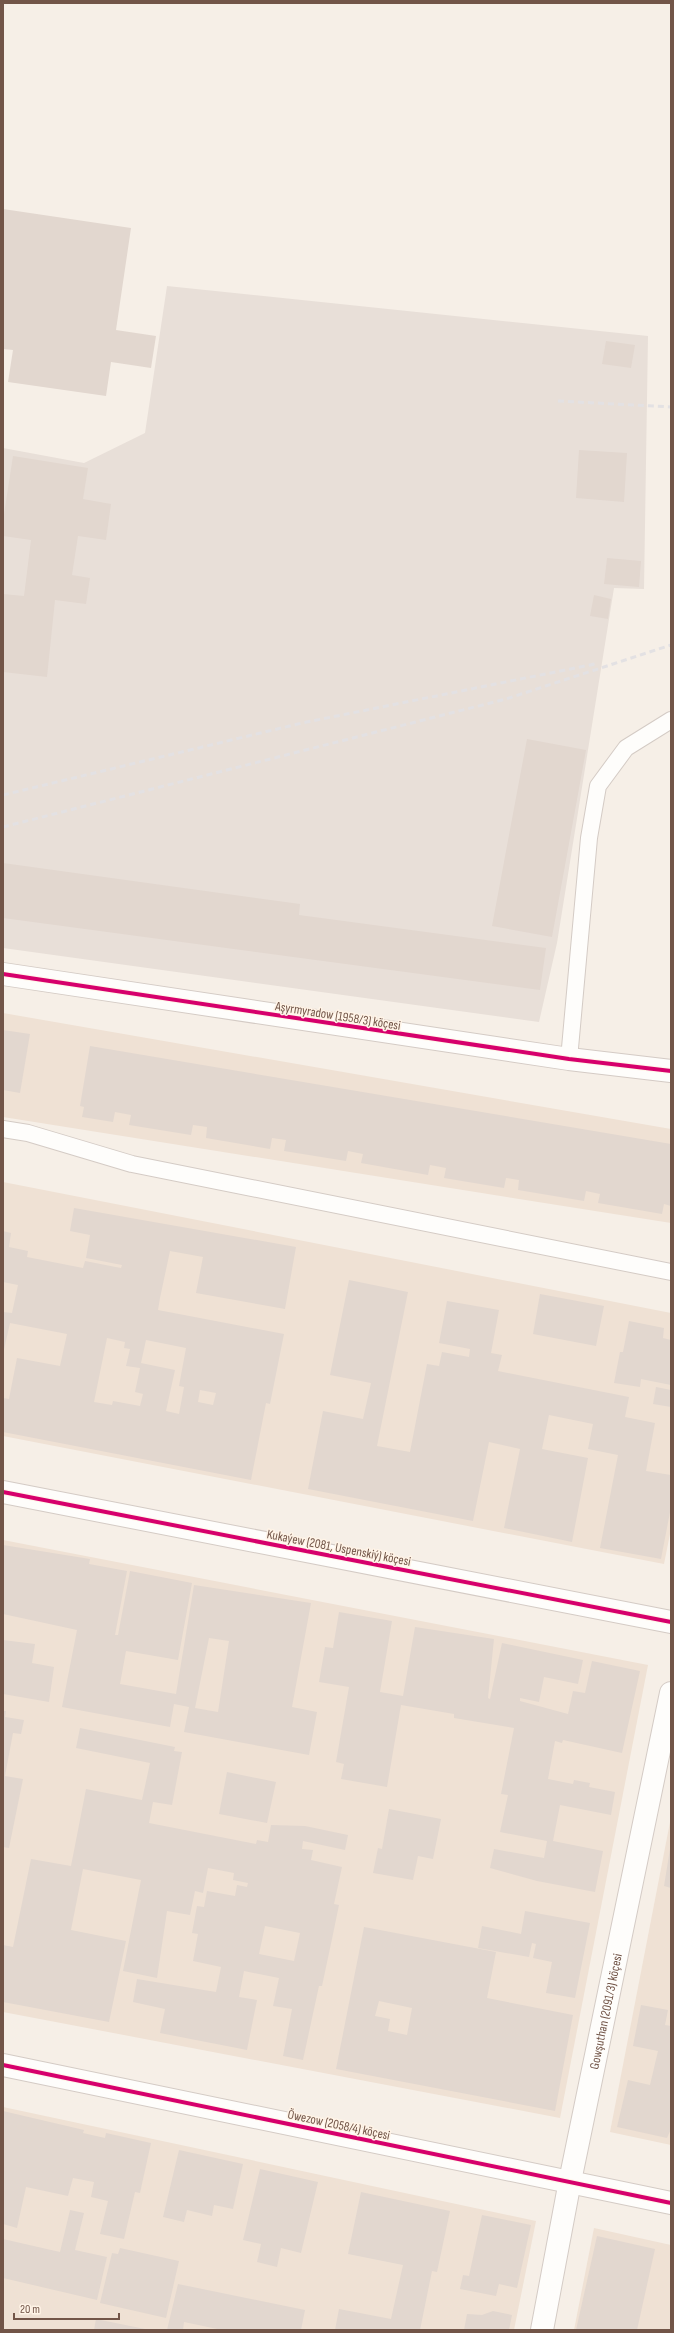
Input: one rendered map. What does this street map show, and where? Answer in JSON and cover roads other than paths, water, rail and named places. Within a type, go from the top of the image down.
[{"type":"street","name":"Aşyrmyradow (1958/3) köçesi","points":[[3,974],[569,1059],[671,1072]]},
{"type":"street","name":"Kukaýew (2081, Uspenskiý) köçesi","points":[[3,1492],[671,1622]]},
{"type":"street","name":"Gowşuthan (2091/3) köçesi","points":[[542,2330],[570,2181],[671,1693]]},
{"type":"street","name":"Öwezow (2058/4) köçesi","points":[[3,2065],[671,2203]]},
{"type":"lane","points":[[569,1059],[589,838],[598,786],[626,748],[671,720]]},
{"type":"lane","points":[[3,1129],[28,1133],[132,1164],[671,1272]]},
{"type":"railway","points":[[558,401],[671,407]]},
{"type":"railway","points":[[3,827],[506,699],[671,645]]},
{"type":"railway","points":[[3,795],[302,723],[595,664]]}]
